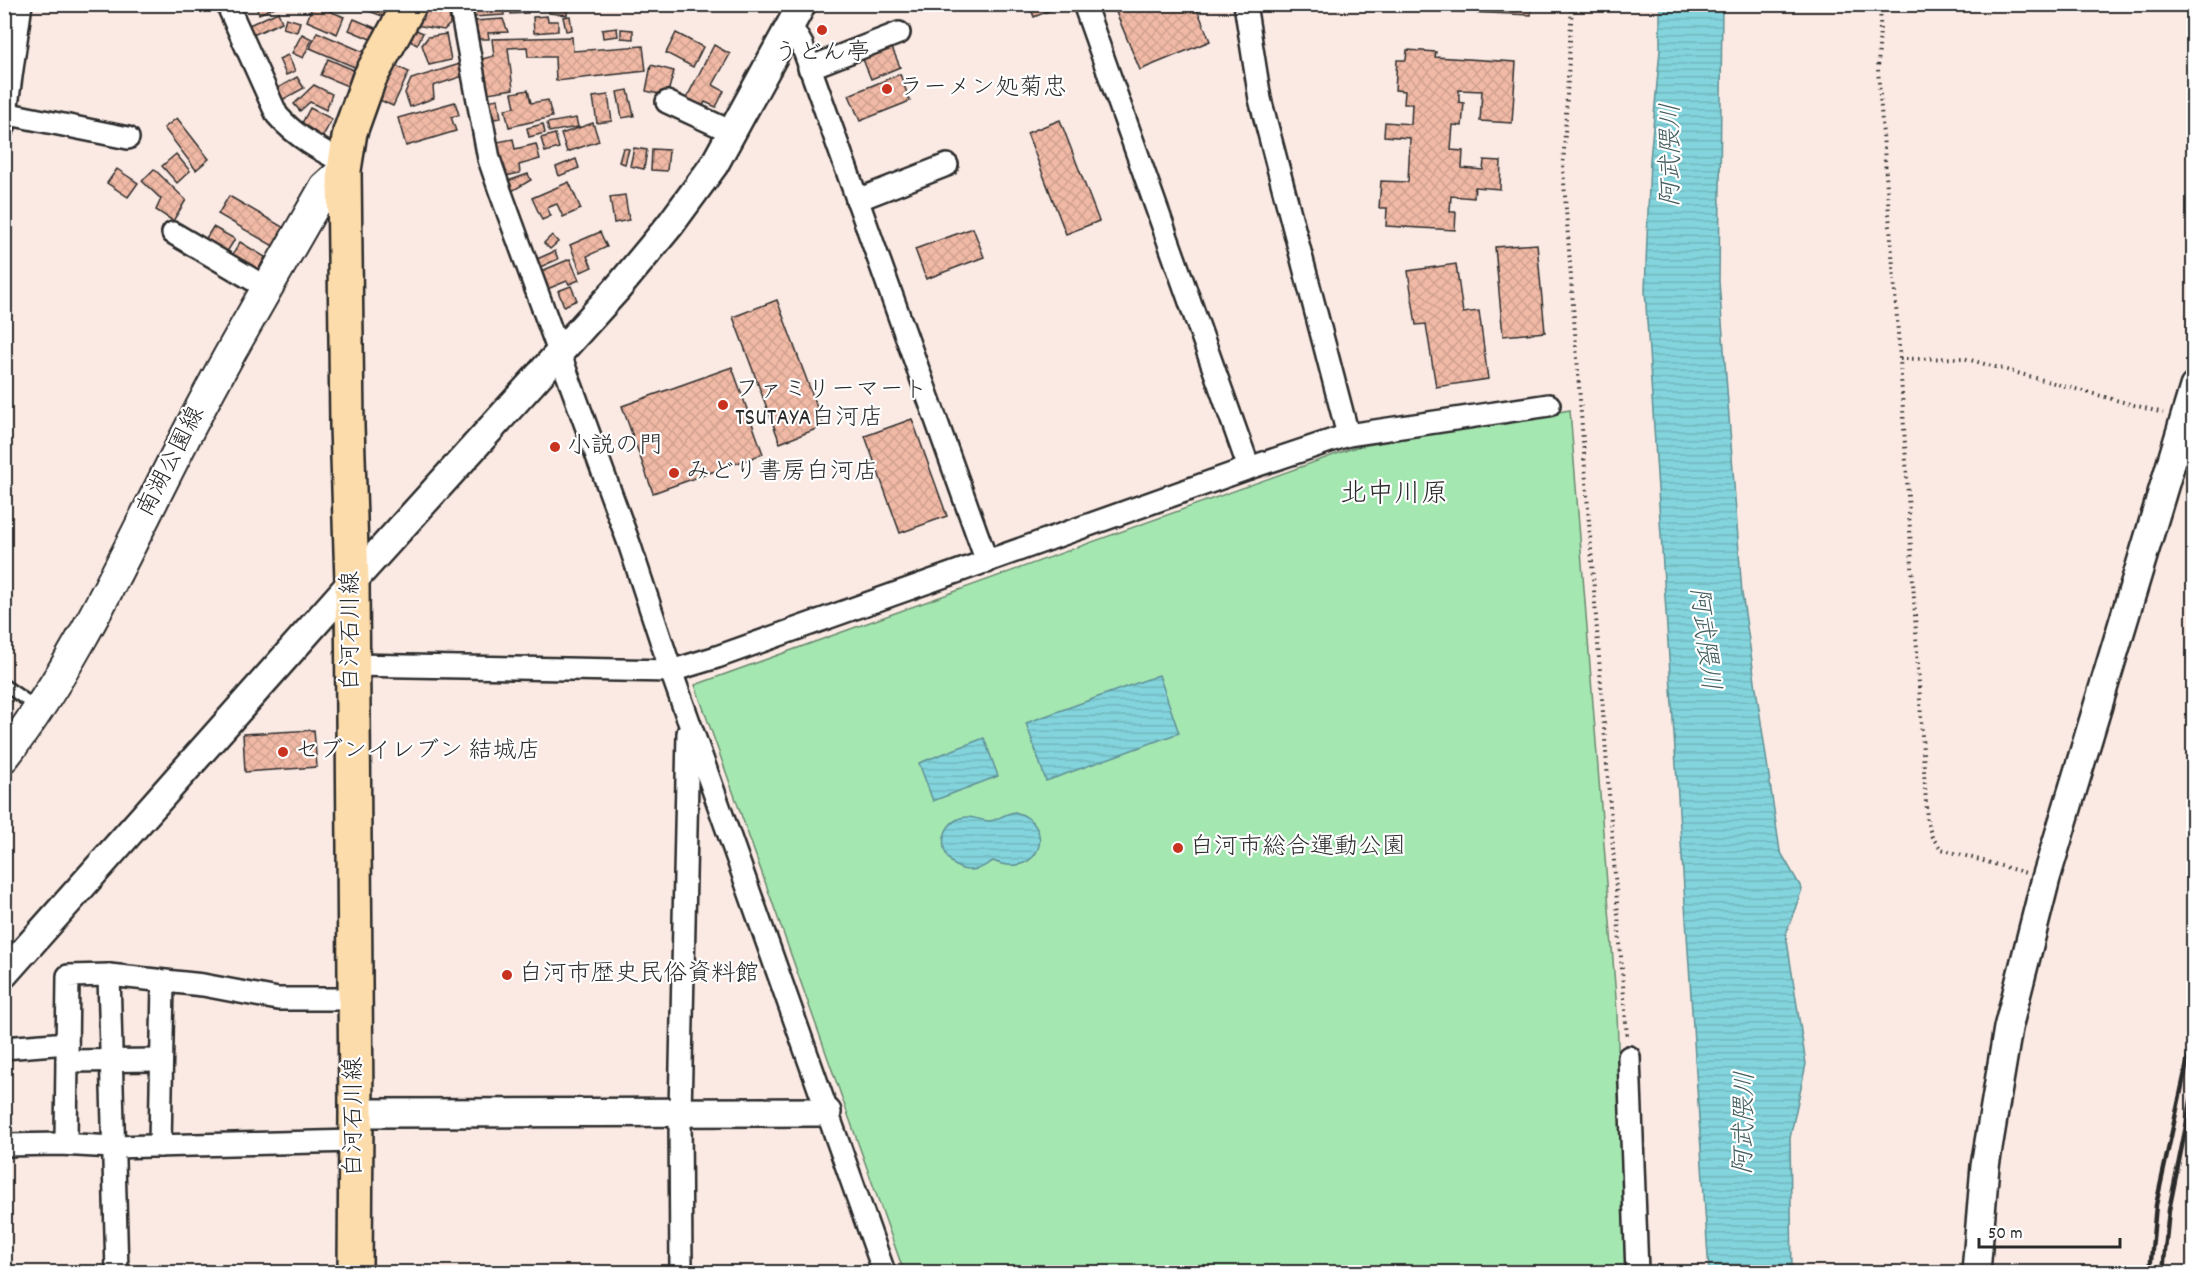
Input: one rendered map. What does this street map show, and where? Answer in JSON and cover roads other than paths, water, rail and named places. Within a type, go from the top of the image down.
[{"type":"main road","name":"白河石川線","points":[[355,1272],[352,582],[347,426],[345,166],[350,132],[369,79],[410,4]]},
{"type":"main road","name":"南湖公園線","points":[[4,757],[39,709],[79,643],[208,391],[325,187],[345,166]]},
{"type":"street","points":[[227,4],[278,115],[288,128],[345,166]]},
{"type":"street","points":[[460,4],[489,159],[630,546],[671,671],[884,1272]]},
{"type":"street","points":[[1084,4],[1249,468]]},
{"type":"street","points":[[1245,4],[1260,99],[1348,435]]},
{"type":"street","points":[[16,5],[5,118],[128,138]]},
{"type":"street","points":[[796,15],[801,45],[987,562]]},
{"type":"street","points":[[4,974],[352,582],[559,355],[670,225],[714,165],[796,15]]},
{"type":"street","points":[[810,68],[899,33]]},
{"type":"street","points":[[667,102],[732,132]]},
{"type":"street","points":[[857,200],[947,165]]},
{"type":"street","points":[[173,234],[267,288]]},
{"type":"street","points":[[1976,1272],[1985,1166],[2008,1028],[2046,878],[2193,387]]},
{"type":"street","points":[[351,665],[671,671],[717,657],[1348,435],[1550,405]]},
{"type":"street","points":[[681,1272],[680,1113],[688,719]]},
{"type":"street","points":[[70,1144],[66,1140],[68,976],[109,975],[203,985],[278,999],[354,999]]},
{"type":"street","points":[[109,975],[117,1272]]},
{"type":"street","points":[[160,1146],[163,982]]},
{"type":"street","points":[[4,1048],[67,1052],[113,1060],[160,1060]]},
{"type":"street","points":[[1629,1057],[1637,1272]]},
{"type":"street","points":[[4,1145],[160,1146],[355,1127],[680,1113],[827,1112]]},
{"type":"lane","points":[[4,685],[39,709]]},
{"type":"water","name":"阿武隈川","points":[[1660,5],[1722,5],[1719,281],[1742,593],[1780,851],[1802,889],[1786,934],[1806,1064],[1790,1138],[1792,1272],[1709,1272],[1645,290],[1650,160],[1660,50]]},
{"type":"water","points":[[1159,675],[1179,733],[1046,781],[1026,723]]},
{"type":"water","points":[[984,738],[998,776],[933,801],[919,763]]},
{"type":"water","points":[[1015,812],[1028,818],[1040,838],[1038,849],[1032,857],[1023,863],[1009,865],[993,861],[971,870],[954,865],[948,858],[945,851],[945,834],[956,820],[969,817],[989,821]]},
{"type":"railway","points":[[2150,1272],[2156,1205],[2194,1031]]},
{"type":"railway","points":[[2163,1272],[2169,1210],[2194,1087]]},
{"type":"place","name":"うどん亭","points":[[822,30]]},
{"type":"place","name":"ラーメン処菊忠","points":[[887,89]]},
{"type":"place","name":"ファミリーマート TSUTAYA白河店","points":[[723,405]]},
{"type":"place","name":"小説の門","points":[[555,447]]},
{"type":"place","name":"みどり書房白河店","points":[[674,473]]},
{"type":"place","name":"セブンイレブン 結城店","points":[[283,752]]},
{"type":"place","name":"白河市総合運動公園","points":[[1178,848]]},
{"type":"place","name":"白河市歴史民俗資料館","points":[[507,975]]},
{"type":"district","name":"北中川原","points":[[1394,495]]}]
